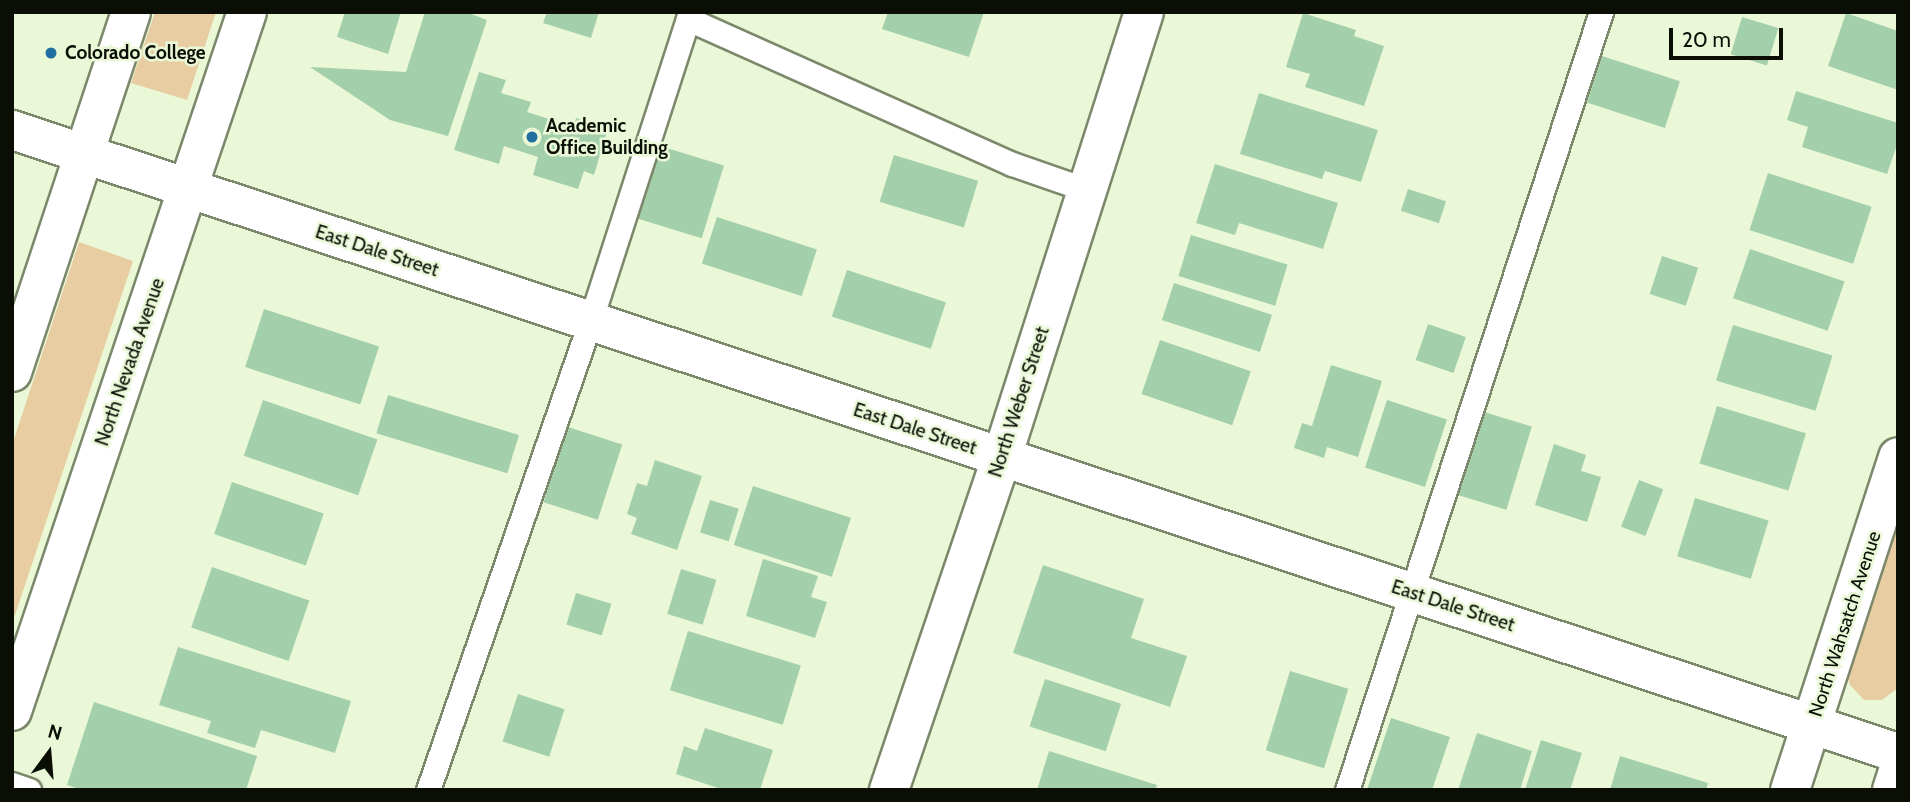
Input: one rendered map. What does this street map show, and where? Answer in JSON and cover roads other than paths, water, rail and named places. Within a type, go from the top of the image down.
[{"type":"street","points":[[12,372],[131,12]]},
{"type":"street","name":"North Nevada Avenue","points":[[12,711],[247,12]]},
{"type":"street","name":"North Weber Street","points":[[889,790],[1002,457],[1144,12]]},
{"type":"street","name":"East Dale Street","points":[[12,130],[1898,753]]},
{"type":"street","name":"North Wahsatch Avenue","points":[[1790,790],[1898,457]]},
{"type":"street","points":[[1892,790],[1898,772]]},
{"type":"lane","points":[[1347,790],[1601,12]]},
{"type":"lane","points":[[428,790],[590,321],[689,16],[1012,164],[1087,190]]},
{"type":"lane","points":[[12,784],[29,790]]},
{"type":"place","name":"Colorado College","points":[[51,53]]},
{"type":"place","name":"Academic Office Building","points":[[532,137]]}]
